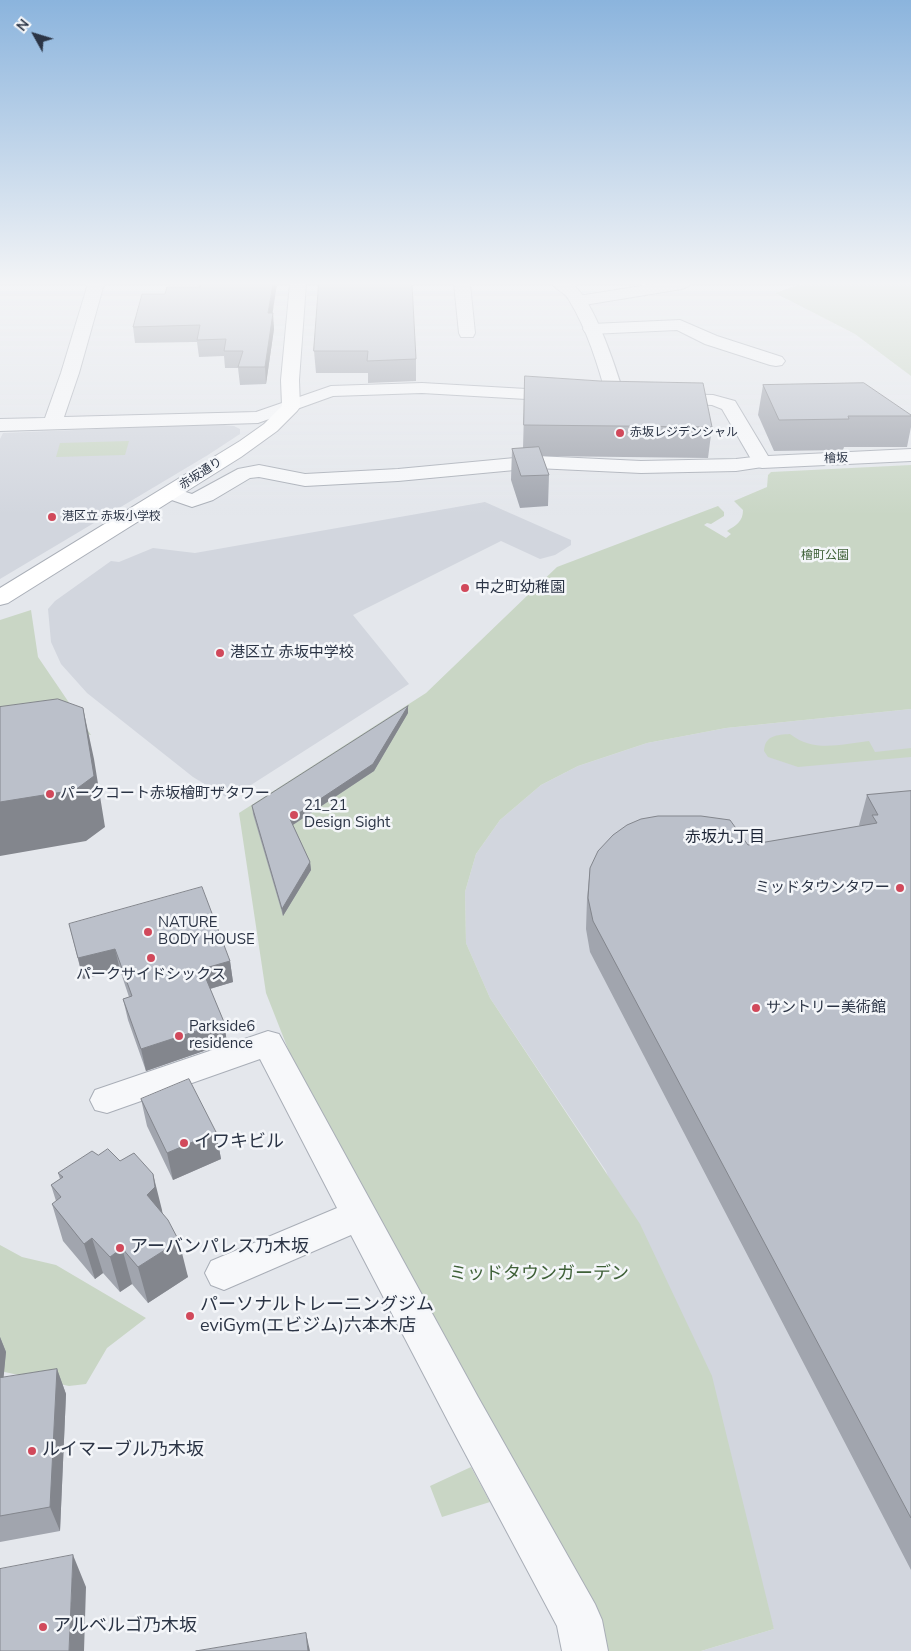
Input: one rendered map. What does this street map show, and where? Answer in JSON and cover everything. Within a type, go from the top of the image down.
[{"type":"main road","points":[[291,406],[292,361]]},
{"type":"main road","name":"赤坂通り","points":[[5,592],[170,493],[265,433],[291,406]]},
{"type":"street","points":[[53,422],[73,361]]},
{"type":"street","points":[[603,361],[616,398]]},
{"type":"street","points":[[0,425],[258,417],[331,391],[439,389],[574,397]]},
{"type":"street","points":[[656,399],[713,400],[729,405],[762,462]]},
{"type":"street","name":"檜坂","points":[[170,493],[192,501],[206,496],[245,472],[259,471],[305,480],[398,475],[536,462],[641,467],[736,465],[762,462],[911,455]]},
{"type":"street","points":[[107,1100],[268,1042],[359,1215],[579,1620],[585,1651]]},
{"type":"street","points":[[224,1273],[359,1215]]},
{"type":"shaded area","name":"港区立 赤坂小学校","points":[[215,424],[234,426],[240,429],[240,434],[0,579],[0,439],[3,433]]},
{"type":"shaded area","name":"港区立 赤坂中学校","points":[[485,502],[571,540],[571,545],[555,555],[540,559],[501,541],[353,615],[409,684],[229,799],[193,777],[87,693],[61,664],[51,642],[48,609],[55,601],[111,561],[119,562],[153,548],[195,553]]},
{"type":"shaded area","points":[[911,709],[911,1651],[701,1651],[774,1629],[606,1171],[490,998],[466,943],[465,892],[476,854],[500,820],[541,785],[578,766],[647,743],[726,728]]},
{"type":"green space","points":[[891,361],[911,361],[911,376]]},
{"type":"green space","points":[[129,441],[125,455],[56,457],[60,443]]},
{"type":"green space","name":"ミッドタウンガーデン","points":[[911,465],[911,709],[726,728],[647,743],[578,766],[541,785],[500,820],[476,854],[465,892],[466,943],[490,998],[640,1224],[712,1376],[774,1629],[701,1651],[592,1651],[565,1554],[555,1533],[448,1346],[290,1054],[266,993],[239,813],[426,693],[557,567],[718,506],[724,512],[724,516],[711,524],[707,523],[704,525],[726,538],[731,534],[727,531],[738,523],[743,514],[743,510],[734,501],[767,487],[768,475],[771,472]]},
{"type":"green space","points":[[31,610],[38,657],[91,735],[0,718],[0,620]]},
{"type":"green space","points":[[790,734],[809,744],[828,746],[869,741],[875,752],[911,748],[911,757],[798,767],[768,757],[764,751],[769,739]]},
{"type":"green space","points":[[0,1245],[22,1257],[56,1265],[146,1318],[107,1348],[86,1384],[69,1386],[0,1371]]},
{"type":"green space","points":[[471,1467],[490,1502],[442,1517],[430,1486]]},
{"type":"building","points":[[240,361],[266,361],[265,367],[238,367]]},
{"type":"building","points":[[525,376],[600,381],[703,383],[712,427],[524,425]]},
{"type":"building","points":[[864,383],[911,416],[848,416],[849,419],[779,420],[763,385]]},
{"type":"building","points":[[539,447],[549,475],[521,476],[512,449]]},
{"type":"building","points":[[58,699],[83,708],[94,776],[75,790],[0,802],[0,707]]},
{"type":"building","name":"21_21 Design Sight","points":[[408,706],[373,764],[290,819],[310,862],[282,909],[252,806]]},
{"type":"building","points":[[911,791],[911,1518],[593,921],[588,898],[590,868],[598,851],[613,835],[627,825],[641,819],[658,816],[701,816],[730,820],[748,845],[877,823],[872,815],[878,815],[867,795]]},
{"type":"building","points":[[202,887],[230,961],[202,969],[224,1022],[141,1049],[123,999],[132,996],[115,949],[78,958],[69,924]]},
{"type":"building","points":[[189,1079],[216,1132],[167,1153],[141,1099]]},
{"type":"building","points":[[108,1149],[120,1161],[134,1153],[153,1174],[155,1187],[147,1195],[168,1220],[179,1241],[138,1267],[122,1248],[110,1257],[92,1238],[84,1244],[52,1204],[61,1197],[51,1185],[63,1177],[58,1173],[92,1151],[98,1155]]},
{"type":"building","name":"ルイマーブル乃木坂","points":[[57,1369],[50,1507],[0,1516],[0,1378]]},
{"type":"building","name":"アルベルゴ乃木坂","points":[[73,1555],[69,1651],[0,1651],[0,1569]]},
{"type":"building","points":[[306,1633],[308,1651],[196,1651]]},
{"type":"place","name":"赤坂レジデンシャル","points":[[620,433]]},
{"type":"place","name":"港区立 赤坂小学校","points":[[52,517]]},
{"type":"place","name":"中之町幼稚園","points":[[465,588]]},
{"type":"place","name":"港区立 赤坂中学校","points":[[220,653]]},
{"type":"place","name":"パークコート赤坂檜町ザタワー","points":[[50,794]]},
{"type":"place","name":"21_21 Design Sight","points":[[294,815]]},
{"type":"place","name":"ミッドタウンタワー","points":[[900,888]]},
{"type":"place","name":"NATURE BODY HOUSE","points":[[148,932]]},
{"type":"place","name":"パークサイドシックス","points":[[151,958]]},
{"type":"place","name":"サントリー美術館","points":[[756,1008]]},
{"type":"place","name":"Parkside6 residence","points":[[179,1036]]},
{"type":"place","name":"イワキビル","points":[[184,1143]]},
{"type":"place","name":"アーバンパレス乃木坂","points":[[120,1248]]},
{"type":"place","name":"パーソナルトレーニングジム eviGym(エビジム)六本木店","points":[[190,1316]]},
{"type":"place","name":"ルイマーブル乃木坂","points":[[32,1451]]},
{"type":"place","name":"アルベルゴ乃木坂","points":[[43,1627]]},
{"type":"district","name":"赤坂九丁目","points":[[725,838]]},
{"type":"park label","name":"檜町公園","points":[[825,556]]}]
